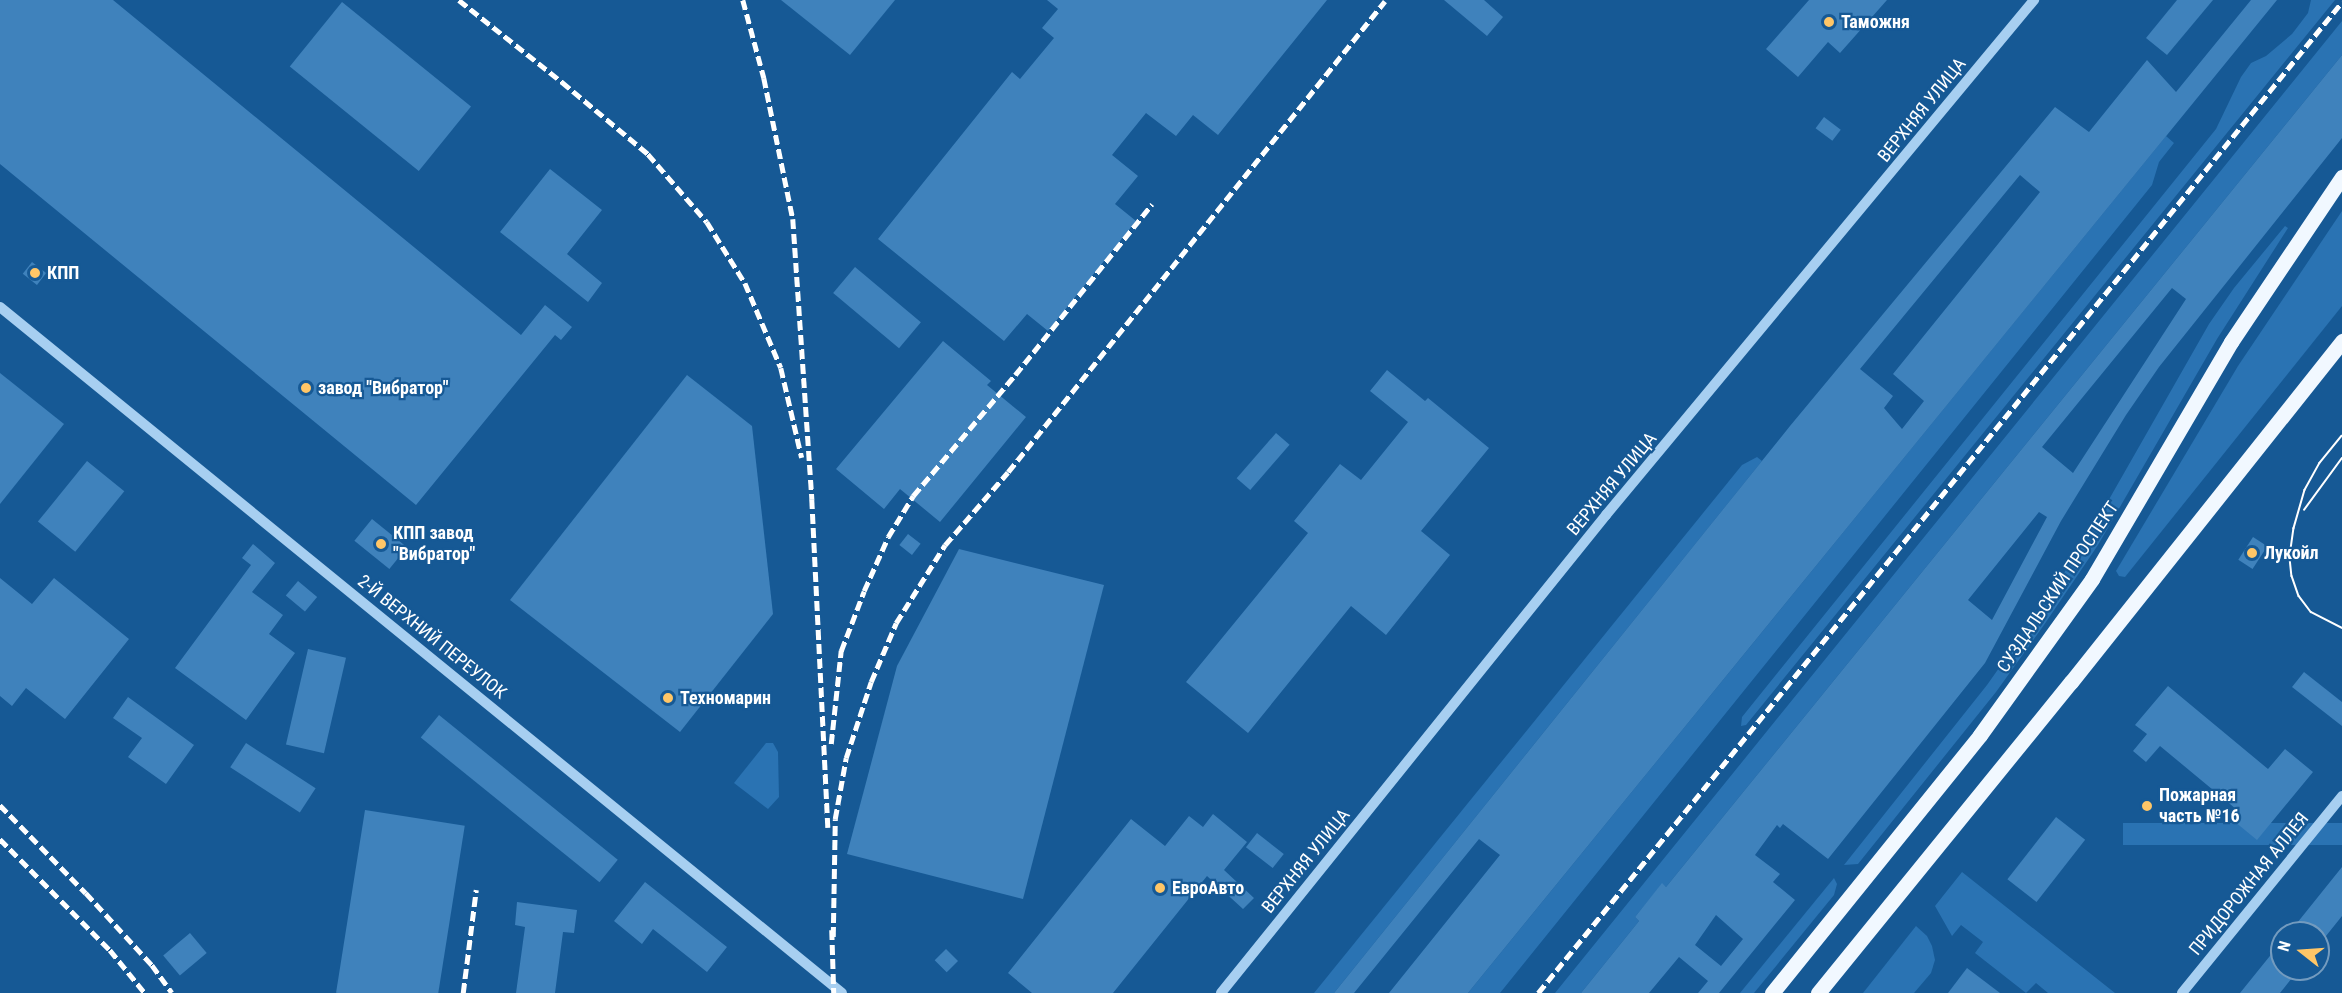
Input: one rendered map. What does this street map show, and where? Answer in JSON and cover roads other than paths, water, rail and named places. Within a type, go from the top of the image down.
[{"type":"main road","name":"СУЗДАЛЬСКИЙ ПРОСПЕКТ","points":[[1772,993],[1980,735],[2085,589],[2109,553],[2231,342],[2342,177]]},
{"type":"main road","points":[[1818,993],[2064,691],[2342,341]]},
{"type":"street","name":"ВЕРХНЯЯ УЛИЦА","points":[[1221,993],[1606,515],[2034,0]]},
{"type":"street","name":"2-Й ВЕРХНИЙ ПЕРЕУЛОК","points":[[0,307],[842,993]]},
{"type":"street","name":"ПРИДОРОЖНАЯ АЛЛЕЯ","points":[[2182,993],[2342,796]]},
{"type":"tram line","points":[[2342,436],[2320,463],[2305,490],[2294,528],[2290,558],[2292,576],[2299,596],[2311,612],[2342,628]]},
{"type":"tram line","points":[[2304,510],[2342,458]]},
{"type":"railway","points":[[459,0],[648,154],[707,222],[745,283],[781,368],[802,458]]},
{"type":"railway","points":[[743,0],[764,78],[793,219],[812,499],[828,828]]},
{"type":"railway","points":[[833,937],[835,819],[846,758],[871,682],[896,623],[945,545],[1008,472],[1385,1]]},
{"type":"railway","points":[[1538,993],[2342,2]]},
{"type":"railway","points":[[831,744],[841,651],[888,537],[913,496],[1015,375],[1152,204]]},
{"type":"railway","points":[[0,805],[152,965],[172,993]]},
{"type":"railway","points":[[0,839],[110,950],[145,993]]},
{"type":"railway","points":[[463,993],[476,890]]},
{"type":"railway","points":[[832,930],[834,993]]},
{"type":"place","name":"Таможня","points":[[1829,22]]},
{"type":"place","name":"КПП","points":[[35,273]]},
{"type":"place","name":"завод \"Вибратор\"","points":[[306,388]]},
{"type":"place","name":"КПП завод \"Вибратор\"","points":[[381,544]]},
{"type":"place","name":"Лукойл","points":[[2252,553]]},
{"type":"place","name":"Техномарин","points":[[668,698]]},
{"type":"place","name":"Пожарная часть №16","points":[[2147,806]]},
{"type":"place","name":"ЕвроАвто","points":[[1160,888]]}]
